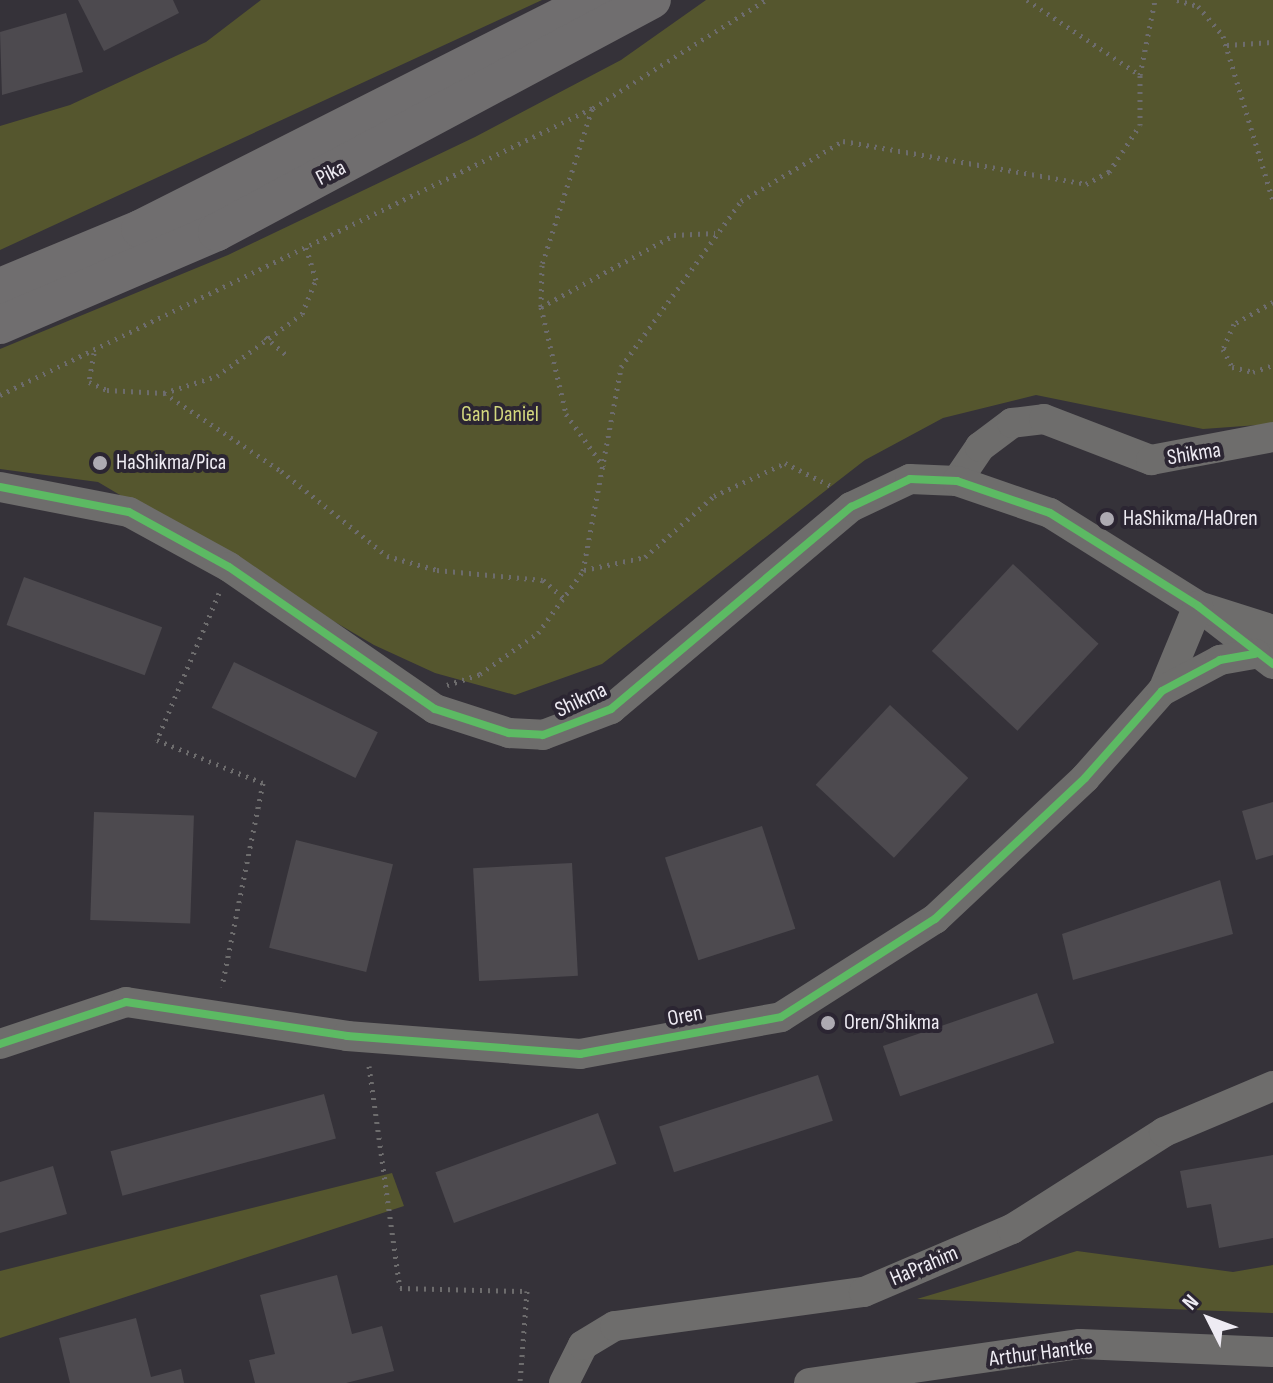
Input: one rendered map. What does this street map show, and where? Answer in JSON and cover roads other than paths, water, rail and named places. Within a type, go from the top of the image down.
[{"type":"main road","name":"Pika","points":[[0,325],[217,232],[652,0]]},
{"type":"main road","name":"Pika","points":[[0,287],[140,229],[581,5]]},
{"type":"street","name":"Shikma","points":[[957,481],[980,447],[1012,423],[1044,419],[1151,460],[1273,437]]},
{"type":"street","name":"Shikma","points":[[0,500],[15,488],[129,512],[229,567],[435,709],[509,733],[580,725],[645,685],[869,494],[910,479],[957,481],[1050,513],[1198,606]]},
{"type":"street","points":[[1198,606],[1273,630]]},
{"type":"street","name":"Oren","points":[[0,1044],[126,1002],[364,1037],[580,1054],[781,1017],[935,919],[1085,778],[1162,691],[1198,606],[1264,659]]},
{"type":"street","name":"Oren","points":[[1162,691],[1212,663],[1264,659]]},
{"type":"street","name":"HaPrahim","points":[[564,1383],[583,1345],[615,1326],[864,1292],[1012,1229],[1164,1132],[1273,1086]]},
{"type":"street","name":"Arthur Hantke","points":[[809,1383],[1080,1344],[1273,1352]]},
{"type":"place","name":"HaShikma/Pica","points":[[100,463]]},
{"type":"place","name":"HaShikma/HaOren","points":[[1107,519]]},
{"type":"place","name":"Oren/Shikma","points":[[828,1023]]},
{"type":"park label","name":"Gan Daniel","points":[[500,415]]}]
